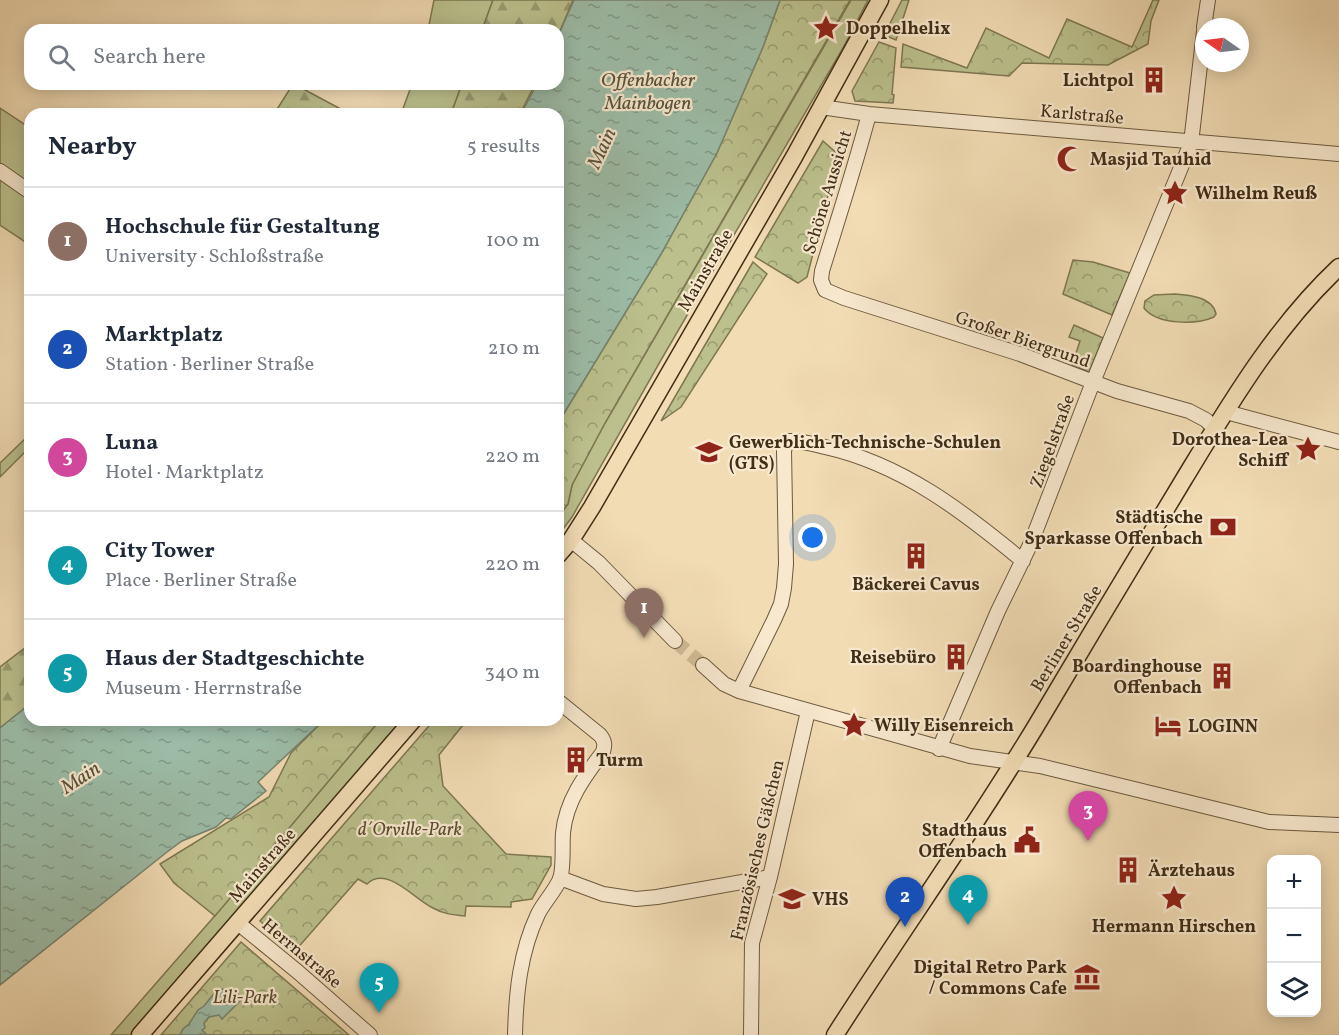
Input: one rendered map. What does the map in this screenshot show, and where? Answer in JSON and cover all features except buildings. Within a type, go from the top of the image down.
[{"type":"main road","name":"Mainstraße","points":[[564,548],[571,540],[822,107],[880,0]]},
{"type":"main road","name":"Berliner Straße","points":[[835,1035],[1013,763],[1226,412],[1269,348],[1314,292],[1339,267]]},
{"type":"main road","name":"Mainstraße","points":[[140,1035],[408,726]]},
{"type":"street","name":"Ziegelstraße","points":[[1206,18],[1208,0]]},
{"type":"street","name":"Ziegelstraße","points":[[939,749],[1058,478],[1092,382],[1191,142],[1199,72]]},
{"type":"street","name":"Karlstraße","points":[[822,107],[869,114],[1339,154]]},
{"type":"street","name":"Schöne Aussicht","points":[[821,280],[869,114]]},
{"type":"street","points":[[0,171],[24,188]]},
{"type":"street","name":"Großer Biergrund","points":[[821,280],[825,290],[834,295],[1020,354],[1092,382],[1147,400],[1190,411],[1206,420],[1215,429]]},
{"type":"street","points":[[1226,412],[1339,442]]},
{"type":"street","points":[[739,691],[774,620],[783,596],[786,564],[784,450],[788,441],[852,453],[919,485],[970,517],[1023,561]]},
{"type":"street","points":[[571,540],[599,563],[675,640]]},
{"type":"street","points":[[703,664],[724,684],[739,691],[939,749],[1040,766],[1269,822],[1339,825]]},
{"type":"street","points":[[515,1035],[518,980],[530,932],[539,911],[561,878],[562,841],[567,812],[576,790],[603,752],[605,742],[600,735],[564,706]]},
{"type":"street","name":"Französisches Gäßchen","points":[[751,1035],[752,943],[770,877],[808,711]]},
{"type":"street","points":[[561,878],[603,894],[636,899],[770,877]]},
{"type":"street","name":"Herrnstraße","points":[[238,923],[370,1035]]},
{"type":"green space","points":[[434,0],[493,0],[484,24],[429,24]]},
{"type":"green space","points":[[493,0],[573,0],[563,24],[484,24]]},
{"type":"green space","points":[[780,0],[850,0],[605,423],[572,485],[568,504],[564,509],[564,413],[661,254],[717,153],[763,47]]},
{"type":"green space","points":[[851,0],[868,0],[843,48],[564,528],[564,509],[568,504],[572,485],[605,423]]},
{"type":"green space","points":[[902,0],[909,0],[896,40],[884,35]]},
{"type":"green space","points":[[1153,0],[1159,0],[1151,21],[1148,44],[1108,65],[1022,63],[1009,76],[901,67],[903,44],[967,68],[986,28],[1049,58],[1067,19],[1132,47]]},
{"type":"green space","points":[[879,42],[896,48],[893,103],[855,101],[852,91]]},
{"type":"green space","points":[[289,90],[305,90],[339,108],[278,108]]},
{"type":"green space","points":[[410,90],[460,90],[453,108],[403,108]]},
{"type":"green space","points":[[460,90],[532,90],[523,108],[453,108]]},
{"type":"green space","points":[[0,108],[24,124],[24,181],[0,165]]},
{"type":"green space","points":[[823,141],[841,157],[834,172],[807,277],[798,283],[755,257]]},
{"type":"green space","points":[[0,175],[24,191],[24,241],[0,225]]},
{"type":"green space","points":[[1073,260],[1093,262],[1130,273],[1112,315],[1063,294]]},
{"type":"green space","points":[[753,262],[767,274],[681,407],[661,421]]},
{"type":"green space","points":[[1175,294],[1205,300],[1214,308],[1216,314],[1206,320],[1177,322],[1158,318],[1144,308],[1145,301],[1154,295]]},
{"type":"green space","points":[[1074,325],[1103,338],[1089,372],[1072,365],[1080,341],[1069,337]]},
{"type":"green space","points":[[24,440],[24,453],[0,477],[0,463]]},
{"type":"green space","points":[[24,649],[24,709],[0,728],[0,667]]},
{"type":"green space","points":[[318,726],[375,726],[215,916],[174,883],[160,864],[269,797],[291,753]]},
{"type":"green space","points":[[375,726],[397,726],[131,1035],[111,1035]]},
{"type":"green space","name":"d´Orville-Park","points":[[429,726],[462,726],[439,755],[443,786],[506,854],[551,857],[551,865],[532,899],[511,902],[511,907],[466,906],[465,916],[445,913],[426,904],[392,881],[383,878],[375,879],[367,884],[358,879],[295,951],[260,921]]},
{"type":"green space","name":"Lili-Park","points":[[241,942],[349,1035],[161,1035]]},
{"type":"water","name":"Offenbacher Mainbogen","points":[[574,0],[780,0],[763,47],[717,153],[661,254],[564,413],[564,108],[524,108],[534,90],[564,90],[563,24]]},
{"type":"water","name":"Main","points":[[24,709],[24,726],[318,726],[258,782],[266,791],[231,819],[226,818],[216,827],[182,841],[0,985],[0,728]]},
{"type":"water","points":[[222,989],[238,994],[242,999],[222,1019],[219,1015],[209,1017],[202,1030],[207,1035],[180,1035],[198,1010],[217,990]]},
{"type":"tunnel","points":[[675,641],[703,665]]},
{"type":"place","name":"Doppelhelix","points":[[826,28]]},
{"type":"place","name":"Lichtpol","points":[[1154,80]]},
{"type":"place","name":"Masjid Tauhid","points":[[1070,159]]},
{"type":"place","name":"Wilhelm Reuß","points":[[1175,193]]},
{"type":"place","name":"Dorothea-Lea Schiff","points":[[1308,449]]},
{"type":"place","name":"Gewerblich-Technische-Schulen (GTS)","points":[[709,452]]},
{"type":"place","name":"Städtische Sparkasse Offenbach","points":[[1223,527]]},
{"type":"place","name":"Bäckerei Cavus","points":[[916,556]]},
{"type":"place","name":"Hochschule für Gestaltung","points":[[644,638]]},
{"type":"place","name":"Reisebüro","points":[[956,657]]},
{"type":"place","name":"Boardinghouse Offenbach","points":[[1222,676]]},
{"type":"place","name":"Willy Eisenreich","points":[[854,725]]},
{"type":"place","name":"LOGINN","points":[[1168,726]]},
{"type":"place","name":"Turm","points":[[576,760]]},
{"type":"place","name":"Stadthaus Offenbach","points":[[1027,840]]},
{"type":"place","name":"Luna","points":[[1088,841]]},
{"type":"place","name":"Ärztehaus","points":[[1128,870]]},
{"type":"place","name":"Hermann Hirschen","points":[[1174,898]]},
{"type":"place","name":"VHS","points":[[792,899]]},
{"type":"place","name":"City Tower","points":[[968,925]]},
{"type":"place","name":"Marktplatz","points":[[905,927]]},
{"type":"place","name":"Digital Retro Park / Commons Cafe","points":[[1087,977]]},
{"type":"place","name":"Haus der Stadtgeschichte","points":[[379,1013]]}]
